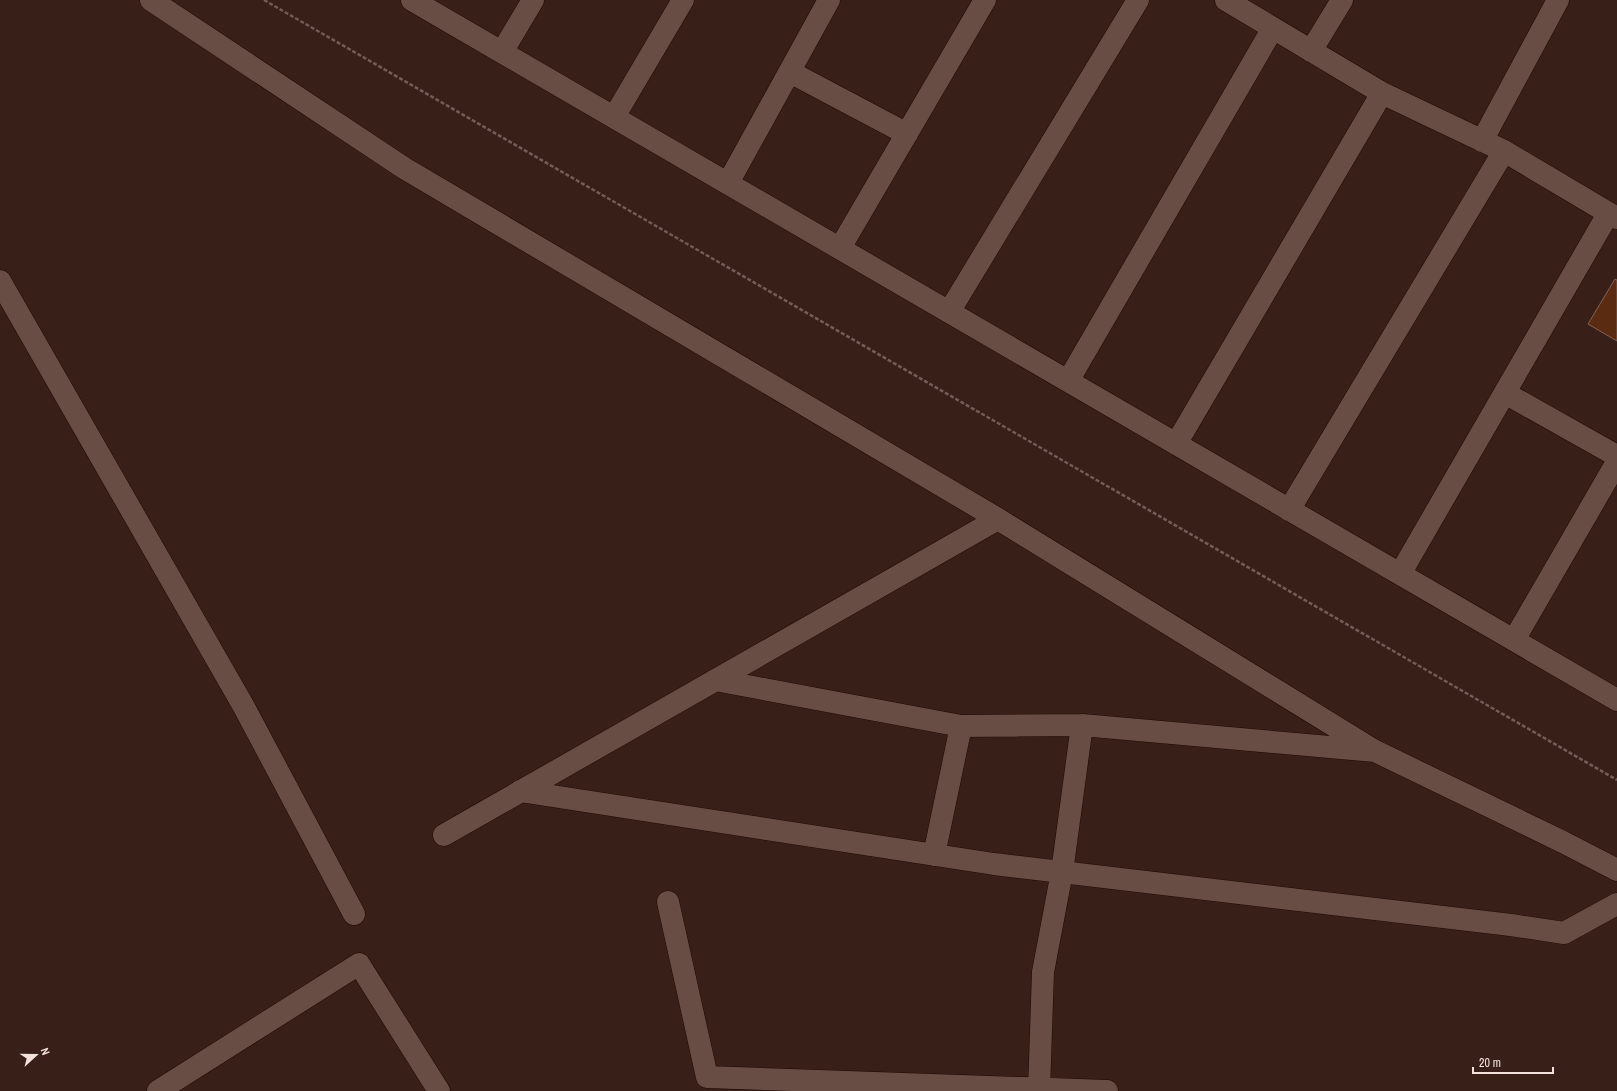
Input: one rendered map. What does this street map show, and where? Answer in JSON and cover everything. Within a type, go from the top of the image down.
[{"type":"street","points":[[151,0],[404,168],[998,519],[1375,751],[1563,842],[1617,870]]},
{"type":"street","points":[[412,0],[1617,700]]},
{"type":"street","points":[[502,52],[533,0]]},
{"type":"street","points":[[614,117],[684,0]]},
{"type":"street","points":[[728,184],[829,0]]},
{"type":"street","points":[[840,248],[985,0]]},
{"type":"street","points":[[949,312],[1138,0]]},
{"type":"street","points":[[1226,0],[1382,93],[1504,151],[1613,216],[1505,392],[1400,574]]},
{"type":"street","points":[[1311,51],[1342,0]]},
{"type":"street","points":[[1482,140],[1558,0]]},
{"type":"street","points":[[1068,381],[1273,28]]},
{"type":"street","points":[[790,72],[907,134]]},
{"type":"street","points":[[1176,444],[1382,93]]},
{"type":"street","points":[[1289,510],[1504,151]]},
{"type":"street","points":[[0,281],[244,706],[354,914]]},
{"type":"street","points":[[1505,392],[1617,456]]},
{"type":"street","points":[[1514,640],[1617,462]]},
{"type":"street","points":[[444,835],[998,519]]},
{"type":"street","points":[[715,680],[960,726],[1082,725],[1375,751]]},
{"type":"street","points":[[1039,1090],[1043,972],[1062,872],[1082,725]]},
{"type":"street","points":[[934,855],[960,726]]},
{"type":"street","points":[[520,791],[994,864],[1495,923],[1564,933],[1617,904]]},
{"type":"street","points":[[668,902],[707,1077],[1039,1090],[1107,1091]]},
{"type":"street","points":[[158,1091],[359,964],[439,1091]]},
{"type":"path","points":[[264,0],[1617,780]]},
{"type":"building","points":[[1615,279],[1617,280],[1617,341],[1588,324]]}]
